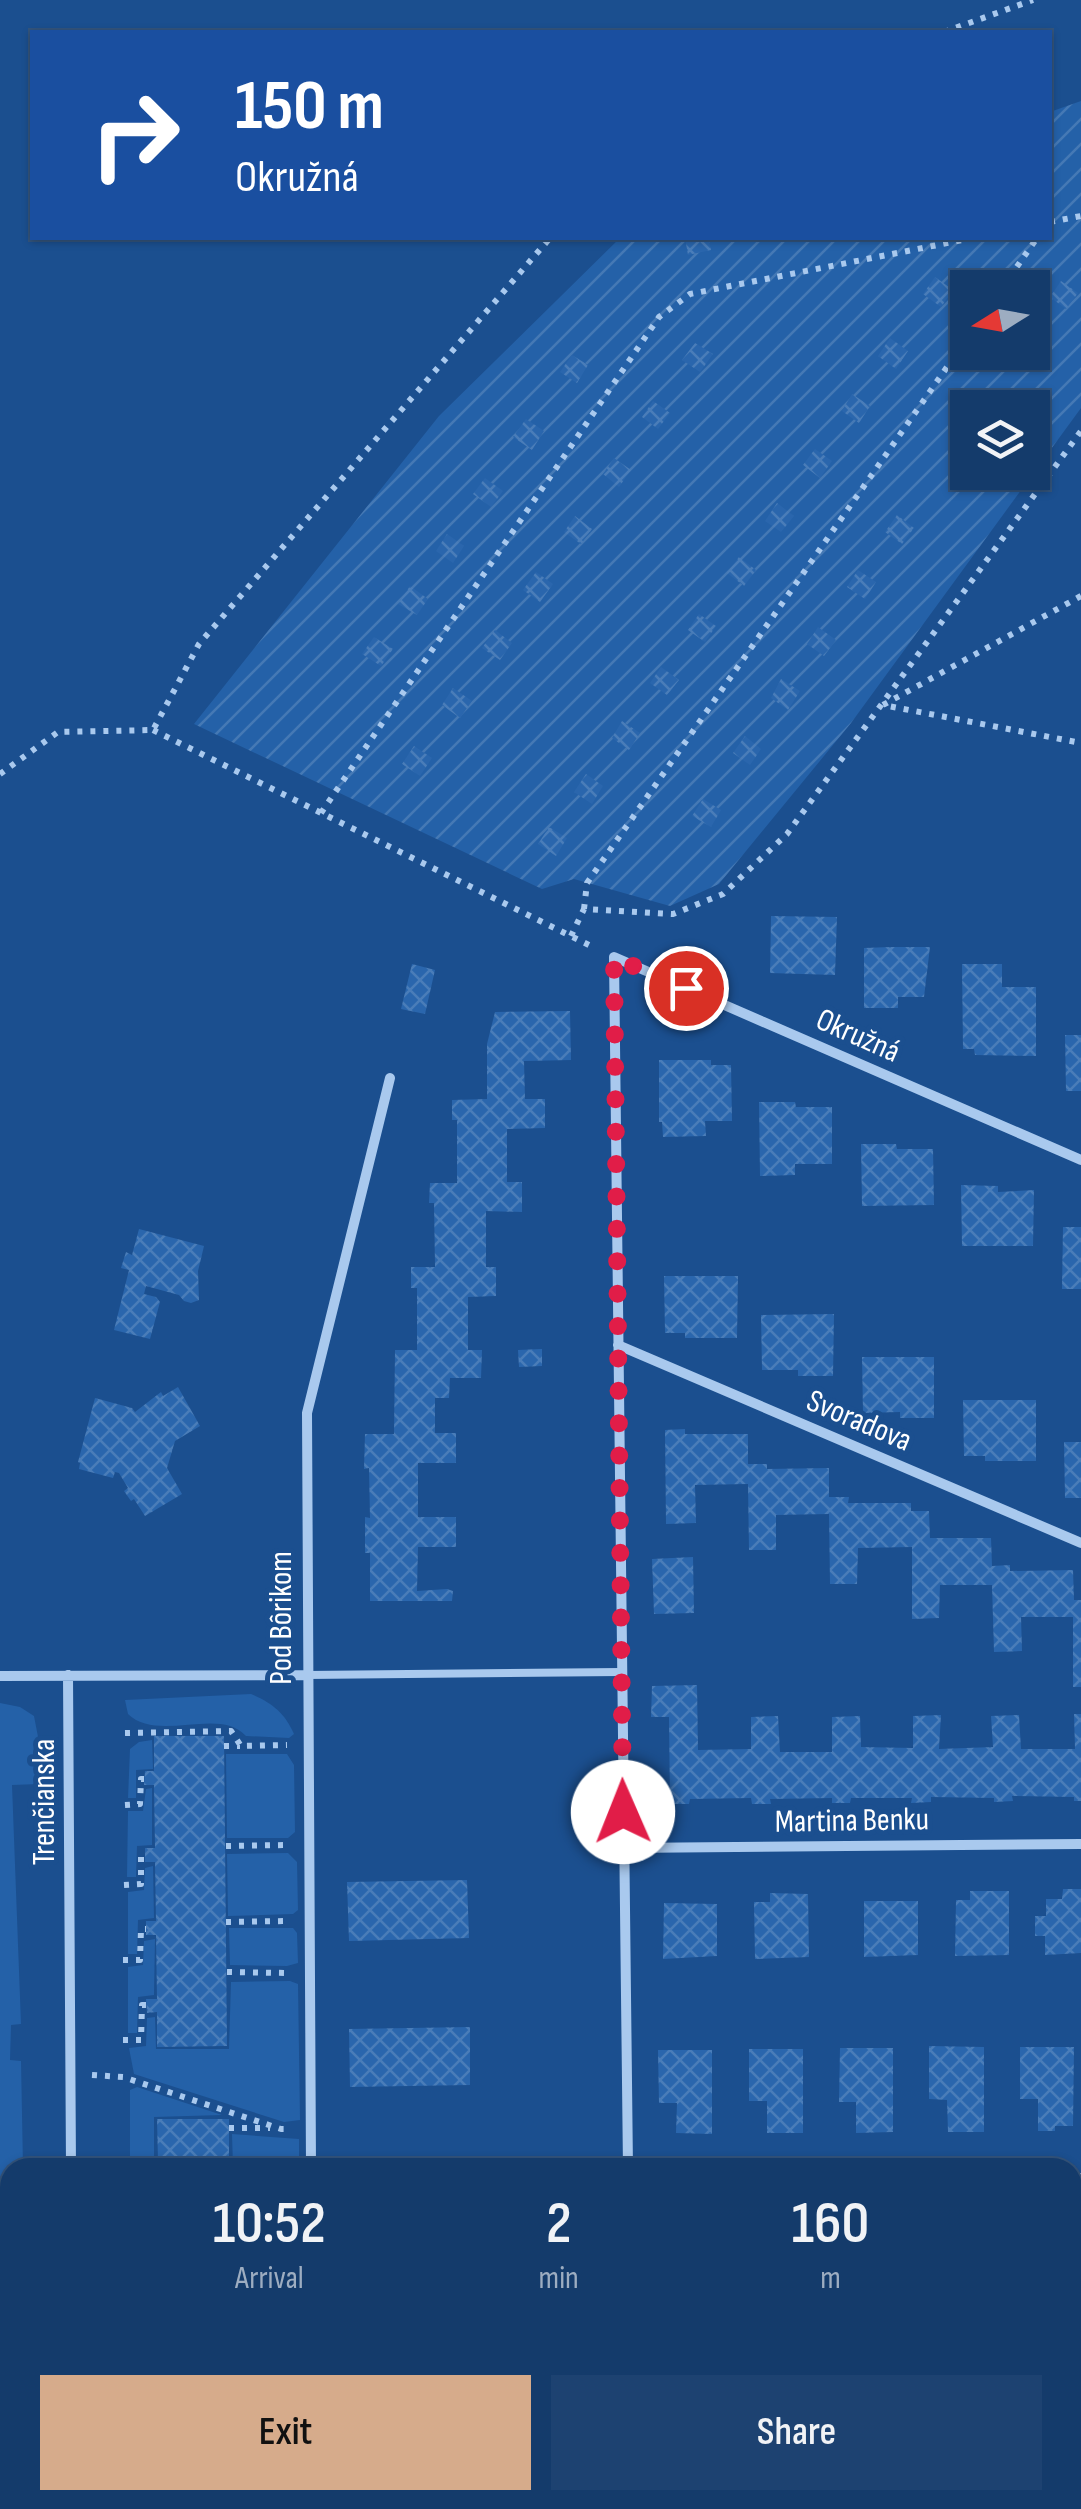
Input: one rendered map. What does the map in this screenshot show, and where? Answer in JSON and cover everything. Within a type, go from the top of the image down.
[{"type":"street","name":"Okružná","points":[[614,958],[1081,1160]]},
{"type":"street","points":[[614,958],[628,2158]]},
{"type":"street","name":"Pod Bôrikom","points":[[311,2158],[307,1412],[390,1078]]},
{"type":"street","name":"Svoradova","points":[[618,1346],[1081,1543]]},
{"type":"street","name":"Trenčianska","points":[[68,1675],[71,2158]]},
{"type":"street","points":[[0,1676],[306,1675]]},
{"type":"street","name":"Martina Benku","points":[[623,1848],[1081,1844]]},
{"type":"lane","points":[[306,1675],[620,1672]]},
{"type":"path","points":[[950,30],[1033,0]]},
{"type":"path","points":[[1052,222],[1081,216]]},
{"type":"path","points":[[153,730],[199,644],[548,240]]},
{"type":"path","points":[[321,812],[658,317],[690,294],[963,240]]},
{"type":"path","points":[[1015,270],[1036,240]]},
{"type":"path","points":[[571,936],[584,909],[587,883],[950,363]]},
{"type":"path","points":[[584,909],[673,914],[723,894],[787,834],[1081,431]]},
{"type":"path","points":[[883,704],[1081,596]]},
{"type":"path","points":[[883,704],[1081,743]]},
{"type":"path","points":[[0,774],[58,732],[153,730],[614,958]]},
{"type":"path","points":[[125,1733],[231,1732],[242,1746]]},
{"type":"path","points":[[224,1746],[307,1745]]},
{"type":"path","points":[[125,1805],[140,1804],[144,1780]]},
{"type":"path","points":[[226,1846],[308,1845]]},
{"type":"path","points":[[124,1885],[141,1884],[141,1855],[145,1856]]},
{"type":"path","points":[[226,1922],[308,1921]]},
{"type":"path","points":[[124,1960],[140,1960],[141,1929],[146,1928]]},
{"type":"path","points":[[227,1972],[309,1973]]},
{"type":"path","points":[[123,2040],[142,2040],[142,2005],[147,2005]]},
{"type":"path","points":[[70,2074],[123,2077],[281,2129]]},
{"type":"path","points":[[228,2128],[310,2129]]},
{"type":"shaded area","points":[[1081,101],[1081,408],[1050,450],[1050,390],[950,390],[950,490],[1021,490],[851,723],[719,884],[670,906],[574,879],[542,889],[194,724],[439,416],[618,240],[1052,240],[1052,111]]},
{"type":"shaded area","points":[[251,1694],[277,1710],[294,1734],[289,1738],[246,1736],[221,1724],[155,1725],[128,1714],[125,1700]]},
{"type":"shaded area","points":[[0,1703],[20,1707],[34,1716],[39,1742],[39,1784],[12,1785],[21,2024],[11,2025],[10,2060],[21,2061],[23,2158],[0,2158]]},
{"type":"shaded area","points":[[152,1740],[153,1769],[136,1770],[136,1798],[128,1798],[130,1749],[139,1742]]},
{"type":"shaded area","points":[[226,1754],[287,1754],[294,1765],[295,1832],[288,1838],[227,1838]]},
{"type":"shaded area","points":[[152,1788],[152,1845],[137,1846],[136,1877],[127,1877],[128,1811],[143,1811],[146,1789]]},
{"type":"shaded area","points":[[288,1853],[297,1862],[298,1910],[293,1914],[228,1916],[227,1854]]},
{"type":"shaded area","points":[[153,1866],[154,1918],[138,1920],[137,1954],[128,1954],[128,1892],[144,1890],[145,1868]]},
{"type":"shaded area","points":[[229,1928],[293,1928],[297,1933],[298,1963],[230,1965]]},
{"type":"shaded area","points":[[155,1939],[154,1995],[138,1997],[137,2033],[128,2033],[128,1967],[143,1965],[144,1941]]},
{"type":"shaded area","points":[[231,1982],[298,1984],[300,2120],[284,2122],[134,2074],[129,2048],[146,2046],[147,2018],[155,2017],[156,2049],[229,2049]]},
{"type":"shaded area","points":[[137,2087],[222,2115],[154,2117],[154,2157],[130,2158],[130,2090]]},
{"type":"shaded area","points":[[232,2134],[299,2139],[299,2158],[233,2158]]},
{"type":"building","points":[[685,240],[708,240],[711,250],[688,255]]},
{"type":"building","points":[[935,277],[950,288],[941,307],[923,294]]},
{"type":"building","points":[[1061,281],[1078,293],[1066,309],[1050,297]]},
{"type":"building","points":[[890,338],[908,351],[896,369],[878,356]]},
{"type":"building","points":[[695,343],[713,354],[700,372],[682,360]]},
{"type":"building","points":[[572,355],[588,365],[577,383],[560,372]]},
{"type":"building","points":[[852,394],[870,406],[859,423],[842,411]]},
{"type":"building","points":[[653,401],[670,413],[658,429],[642,417]]},
{"type":"building","points":[[526,419],[544,431],[532,450],[513,437]]},
{"type":"building","points":[[815,449],[832,461],[820,478],[803,465]]},
{"type":"building","points":[[614,458],[631,470],[619,487],[603,474]]},
{"type":"building","points":[[485,478],[503,491],[491,507],[473,494]]},
{"type":"building","points":[[777,503],[794,516],[781,532],[765,521]]},
{"type":"building","points":[[897,515],[914,528],[902,544],[885,532]]},
{"type":"building","points":[[575,516],[592,529],[581,544],[564,532]]},
{"type":"building","points":[[447,534],[464,546],[453,563],[436,551]]},
{"type":"building","points":[[739,557],[756,570],[744,586],[727,573]]},
{"type":"building","points":[[858,570],[876,582],[865,599],[847,587]]},
{"type":"building","points":[[536,572],[553,584],[540,602],[523,590]]},
{"type":"building","points":[[410,586],[428,599],[417,615],[398,604]]},
{"type":"building","points":[[699,614],[716,626],[705,642],[688,630]]},
{"type":"building","points":[[818,627],[836,640],[824,656],[807,644]]},
{"type":"building","points":[[495,630],[512,643],[500,660],[482,648]]},
{"type":"building","points":[[374,637],[393,649],[381,666],[362,654]]},
{"type":"building","points":[[661,667],[679,680],[667,695],[650,683]]},
{"type":"building","points":[[781,679],[800,691],[788,710],[771,698]]},
{"type":"building","points":[[453,688],[472,701],[460,718],[442,705]]},
{"type":"building","points":[[622,721],[640,733],[629,750],[612,738]]},
{"type":"building","points":[[745,736],[761,749],[750,765],[733,753]]},
{"type":"building","points":[[414,746],[432,758],[420,776],[402,764]]},
{"type":"building","points":[[586,774],[603,786],[592,804],[574,792]]},
{"type":"building","points":[[703,799],[721,810],[711,827],[692,816]]},
{"type":"building","points":[[549,827],[567,838],[556,856],[538,844]]},
{"type":"building","points":[[771,916],[837,917],[835,975],[770,973]]},
{"type":"building","points":[[930,947],[924,997],[898,997],[898,1008],[864,1008],[864,948]]},
{"type":"building","points":[[412,964],[435,970],[425,1014],[401,1009]]},
{"type":"building","points":[[962,964],[1002,964],[1002,987],[1036,987],[1036,1056],[975,1055],[974,1049],[963,1049]]},
{"type":"building","points":[[570,1011],[571,1060],[524,1061],[525,1099],[545,1099],[545,1128],[507,1129],[507,1182],[522,1182],[522,1212],[486,1211],[486,1267],[496,1267],[496,1296],[468,1297],[468,1350],[482,1350],[481,1378],[450,1378],[449,1398],[435,1398],[435,1433],[456,1433],[456,1463],[418,1463],[418,1517],[456,1517],[456,1547],[418,1547],[417,1591],[447,1589],[453,1591],[452,1601],[370,1601],[370,1553],[365,1553],[365,1517],[370,1518],[369,1468],[364,1469],[365,1434],[394,1434],[395,1350],[417,1350],[417,1288],[411,1288],[411,1267],[435,1267],[430,1183],[457,1183],[457,1120],[452,1120],[452,1100],[487,1099],[487,1044],[495,1012]]},
{"type":"building","points":[[1065,1035],[1081,1035],[1081,1091],[1066,1091]]},
{"type":"building","points":[[659,1060],[711,1060],[711,1065],[731,1065],[732,1121],[705,1121],[706,1136],[663,1137],[659,1122]]},
{"type":"building","points":[[759,1102],[832,1107],[832,1164],[795,1164],[795,1175],[760,1176]]},
{"type":"building","points":[[861,1144],[933,1149],[934,1205],[862,1206]]},
{"type":"building","points":[[961,1185],[998,1186],[998,1192],[1034,1190],[1033,1246],[962,1246]]},
{"type":"building","points":[[1063,1227],[1081,1227],[1081,1289],[1062,1289]]},
{"type":"building","points":[[139,1229],[204,1246],[198,1271],[199,1300],[191,1303],[179,1295],[146,1286],[144,1294],[160,1302],[150,1339],[114,1330],[129,1270],[121,1268],[126,1252],[132,1255]]},
{"type":"building","points":[[664,1276],[738,1276],[737,1338],[685,1338],[685,1333],[665,1333]]},
{"type":"building","points":[[834,1314],[833,1376],[798,1376],[798,1370],[762,1370],[761,1315]]},
{"type":"building","points":[[542,1349],[542,1366],[519,1367],[518,1350]]},
{"type":"building","points":[[862,1357],[934,1357],[934,1418],[900,1418],[900,1412],[863,1413]]},
{"type":"building","points":[[178,1387],[200,1426],[175,1441],[167,1468],[182,1494],[145,1516],[124,1491],[128,1488],[119,1473],[115,1472],[113,1478],[79,1469],[78,1462],[95,1398],[135,1412],[161,1392],[163,1396]]},
{"type":"building","points":[[963,1400],[1036,1400],[1036,1461],[985,1461],[985,1456],[964,1456]]},
{"type":"building","points":[[685,1429],[685,1434],[748,1434],[748,1464],[767,1464],[767,1469],[829,1468],[829,1497],[849,1497],[848,1503],[911,1503],[911,1511],[929,1511],[930,1538],[991,1538],[992,1566],[1010,1565],[1010,1571],[1073,1570],[1074,1600],[1081,1600],[1081,1687],[1073,1687],[1073,1617],[1021,1617],[1022,1651],[994,1652],[992,1585],[940,1585],[939,1618],[912,1619],[912,1547],[858,1548],[857,1584],[830,1584],[829,1514],[776,1515],[776,1550],[749,1550],[748,1484],[695,1485],[696,1523],[666,1524],[665,1430]]},
{"type":"building","points":[[1064,1442],[1081,1442],[1081,1498],[1065,1498]]},
{"type":"building","points":[[693,1557],[694,1613],[654,1614],[652,1559]]},
{"type":"building","points":[[697,1685],[698,1750],[751,1749],[751,1717],[778,1716],[780,1752],[832,1752],[832,1717],[860,1716],[861,1747],[913,1748],[913,1716],[941,1715],[939,1749],[993,1747],[991,1716],[1019,1715],[1021,1749],[1075,1749],[1074,1714],[1081,1714],[1081,1801],[1074,1801],[1074,1797],[1012,1796],[1013,1801],[994,1802],[994,1798],[931,1797],[931,1802],[911,1803],[912,1798],[851,1798],[850,1803],[832,1803],[832,1798],[770,1799],[771,1804],[752,1804],[751,1798],[690,1799],[689,1804],[670,1804],[669,1717],[651,1717],[652,1686]]},
{"type":"building","points":[[154,1736],[224,1736],[227,2046],[157,2047],[157,2012],[147,2013],[146,1999],[157,1999],[156,1935],[146,1935],[146,1921],[156,1921],[155,1862],[145,1862],[145,1848],[155,1848],[154,1785],[144,1785],[145,1771],[154,1771]]},
{"type":"building","points":[[467,1880],[469,1938],[349,1941],[347,1882]]},
{"type":"building","points":[[1063,1889],[1081,1889],[1081,1953],[1045,1955],[1045,1936],[1035,1936],[1035,1916],[1046,1916],[1046,1899],[1062,1899]]},
{"type":"building","points":[[970,1891],[1009,1891],[1009,1955],[955,1956],[956,1900],[970,1900]]},
{"type":"building","points":[[770,1893],[808,1894],[809,1957],[755,1959],[754,1902],[770,1902]]},
{"type":"building","points":[[864,1901],[918,1901],[918,1955],[864,1957]]},
{"type":"building","points":[[664,1903],[717,1904],[717,1956],[663,1959]]},
{"type":"building","points":[[470,2027],[470,2085],[350,2087],[349,2029]]},
{"type":"building","points":[[929,2046],[984,2047],[984,2132],[948,2132],[947,2100],[929,2099]]},
{"type":"building","points":[[1020,2047],[1074,2047],[1073,2126],[1038,2131],[1038,2099],[1020,2099]]},
{"type":"building","points":[[840,2048],[893,2048],[893,2132],[856,2133],[856,2102],[839,2102]]},
{"type":"building","points":[[749,2049],[803,2049],[803,2133],[767,2133],[767,2101],[749,2101]]},
{"type":"building","points":[[658,2050],[712,2050],[712,2134],[676,2133],[677,2103],[659,2103]]},
{"type":"building","points":[[157,2119],[229,2119],[229,2158],[158,2158]]},
{"type":"route","points":[[623,1812],[614,958],[686,988]]}]
